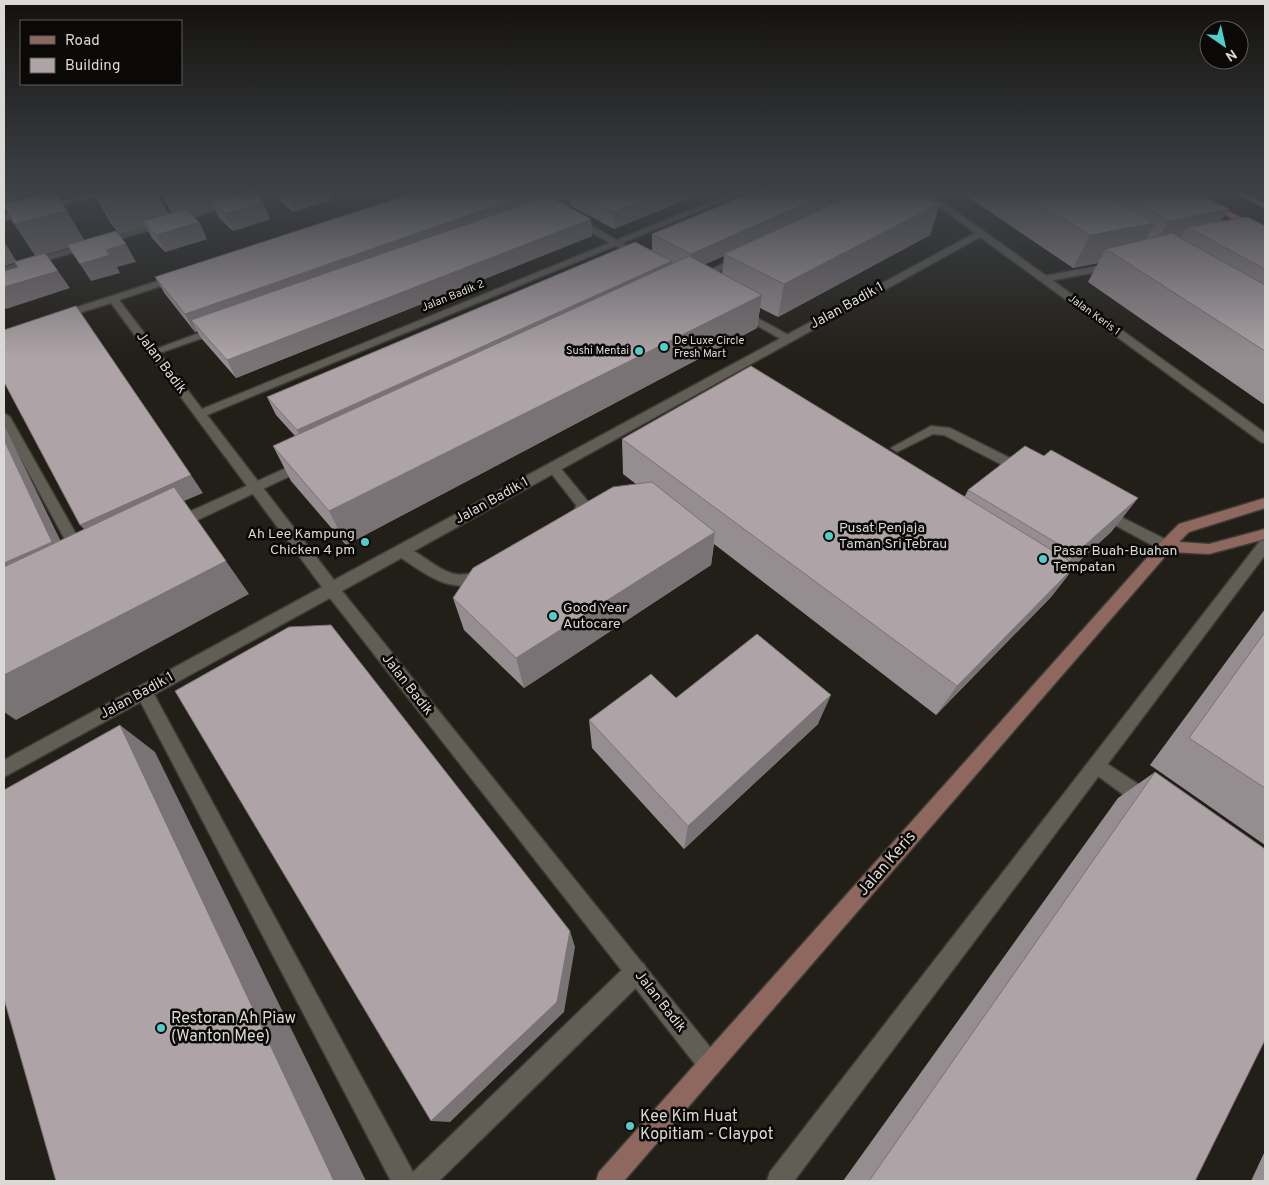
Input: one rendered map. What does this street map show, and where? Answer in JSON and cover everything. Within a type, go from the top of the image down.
[{"type":"street","points":[[4,270],[87,246]]},
{"type":"street","name":"Jalan Badik 2","points":[[200,414],[609,246]]},
{"type":"street","points":[[623,246],[648,260]]},
{"type":"street","name":"Jalan Badik 1","points":[[4,769],[957,246]]},
{"type":"street","name":"Jalan Keris 1","points":[[1000,246],[1265,439]]},
{"type":"street","points":[[696,287],[688,282],[750,254]]},
{"type":"street","points":[[1044,278],[1129,263]]},
{"type":"street","points":[[49,319],[189,274]]},
{"type":"street","name":"Jalan Badik","points":[[113,299],[332,589],[710,1065]]},
{"type":"street","points":[[730,306],[788,339]]},
{"type":"street","points":[[153,352],[228,325]]},
{"type":"street","points":[[4,417],[86,566]]},
{"type":"street","points":[[898,448],[931,430],[946,431],[1033,476]]},
{"type":"street","points":[[166,529],[318,457]]},
{"type":"street","points":[[553,468],[583,504],[580,516],[566,526]]},
{"type":"street","name":"Jalan Keris","points":[[608,1181],[1166,546],[1184,528],[1265,503]]},
{"type":"street","points":[[1095,508],[1166,546],[1209,549],[1265,534]]},
{"type":"street","points":[[779,1181],[1265,545]]},
{"type":"street","points":[[402,551],[454,582],[472,582],[489,573]]},
{"type":"street","points":[[144,692],[404,1181]]},
{"type":"street","points":[[1097,764],[1161,810]]},
{"type":"street","points":[[421,1181],[636,972]]},
{"type":"building","points":[[68,246],[118,246],[106,250],[110,255],[80,264]]},
{"type":"building","points":[[250,246],[379,246],[185,314],[155,277]]},
{"type":"building","points":[[403,246],[521,246],[227,360],[191,320]]},
{"type":"building","points":[[625,246],[643,246],[672,261],[297,430],[267,397]]},
{"type":"building","points":[[676,246],[708,246],[691,254]]},
{"type":"building","points":[[741,246],[857,246],[784,284],[724,254]]},
{"type":"building","points":[[1117,246],[1196,246],[1265,285],[1265,351],[1106,249]]},
{"type":"building","points":[[1223,246],[1265,246],[1265,269]]},
{"type":"building","points":[[45,253],[58,271],[4,287],[4,271],[18,267],[14,262]]},
{"type":"building","points":[[689,256],[762,295],[329,511],[273,446]]},
{"type":"building","points":[[76,306],[191,475],[80,525],[4,382],[4,330]]},
{"type":"building","name":"Pusat Penjaja Taman Sri Tebrau","points":[[751,366],[1076,565],[957,686],[622,439]]},
{"type":"building","points":[[4,440],[52,542],[4,563]]},
{"type":"building","points":[[1025,446],[1044,456],[1051,450],[1138,498],[1075,554],[968,490]]},
{"type":"building","points":[[652,482],[715,532],[516,658],[453,598],[473,568],[613,487]]},
{"type":"building","points":[[174,487],[226,561],[4,675],[4,567]]},
{"type":"building","points":[[331,625],[570,931],[557,1002],[431,1121],[175,691],[289,627]]},
{"type":"building","points":[[1265,632],[1265,788],[1189,738]]},
{"type":"building","points":[[757,634],[831,695],[688,826],[589,720],[651,674],[676,698]]},
{"type":"building","points":[[120,725],[334,1181],[56,1181],[4,999],[4,790]]},
{"type":"building","points":[[1155,772],[1265,849],[1265,1040],[1195,1181],[869,1181]]},
{"type":"place","name":"De Luxe Circle Fresh Mart","points":[[664,347]]},
{"type":"place","name":"Sushi Mentai","points":[[639,351]]},
{"type":"place","name":"Pusat Penjaja Taman Sri Tebrau","points":[[829,536]]},
{"type":"place","name":"Ah Lee Kampung Chicken 4 pm","points":[[365,542]]},
{"type":"place","name":"Pasar Buah-Buahan Tempatan","points":[[1043,559]]},
{"type":"place","name":"Good Year Autocare","points":[[553,616]]},
{"type":"place","name":"Restoran Ah Piaw (Wanton Mee)","points":[[161,1028]]},
{"type":"place","name":"Kee Kim Huat Kopitiam - Claypot","points":[[630,1126]]}]
